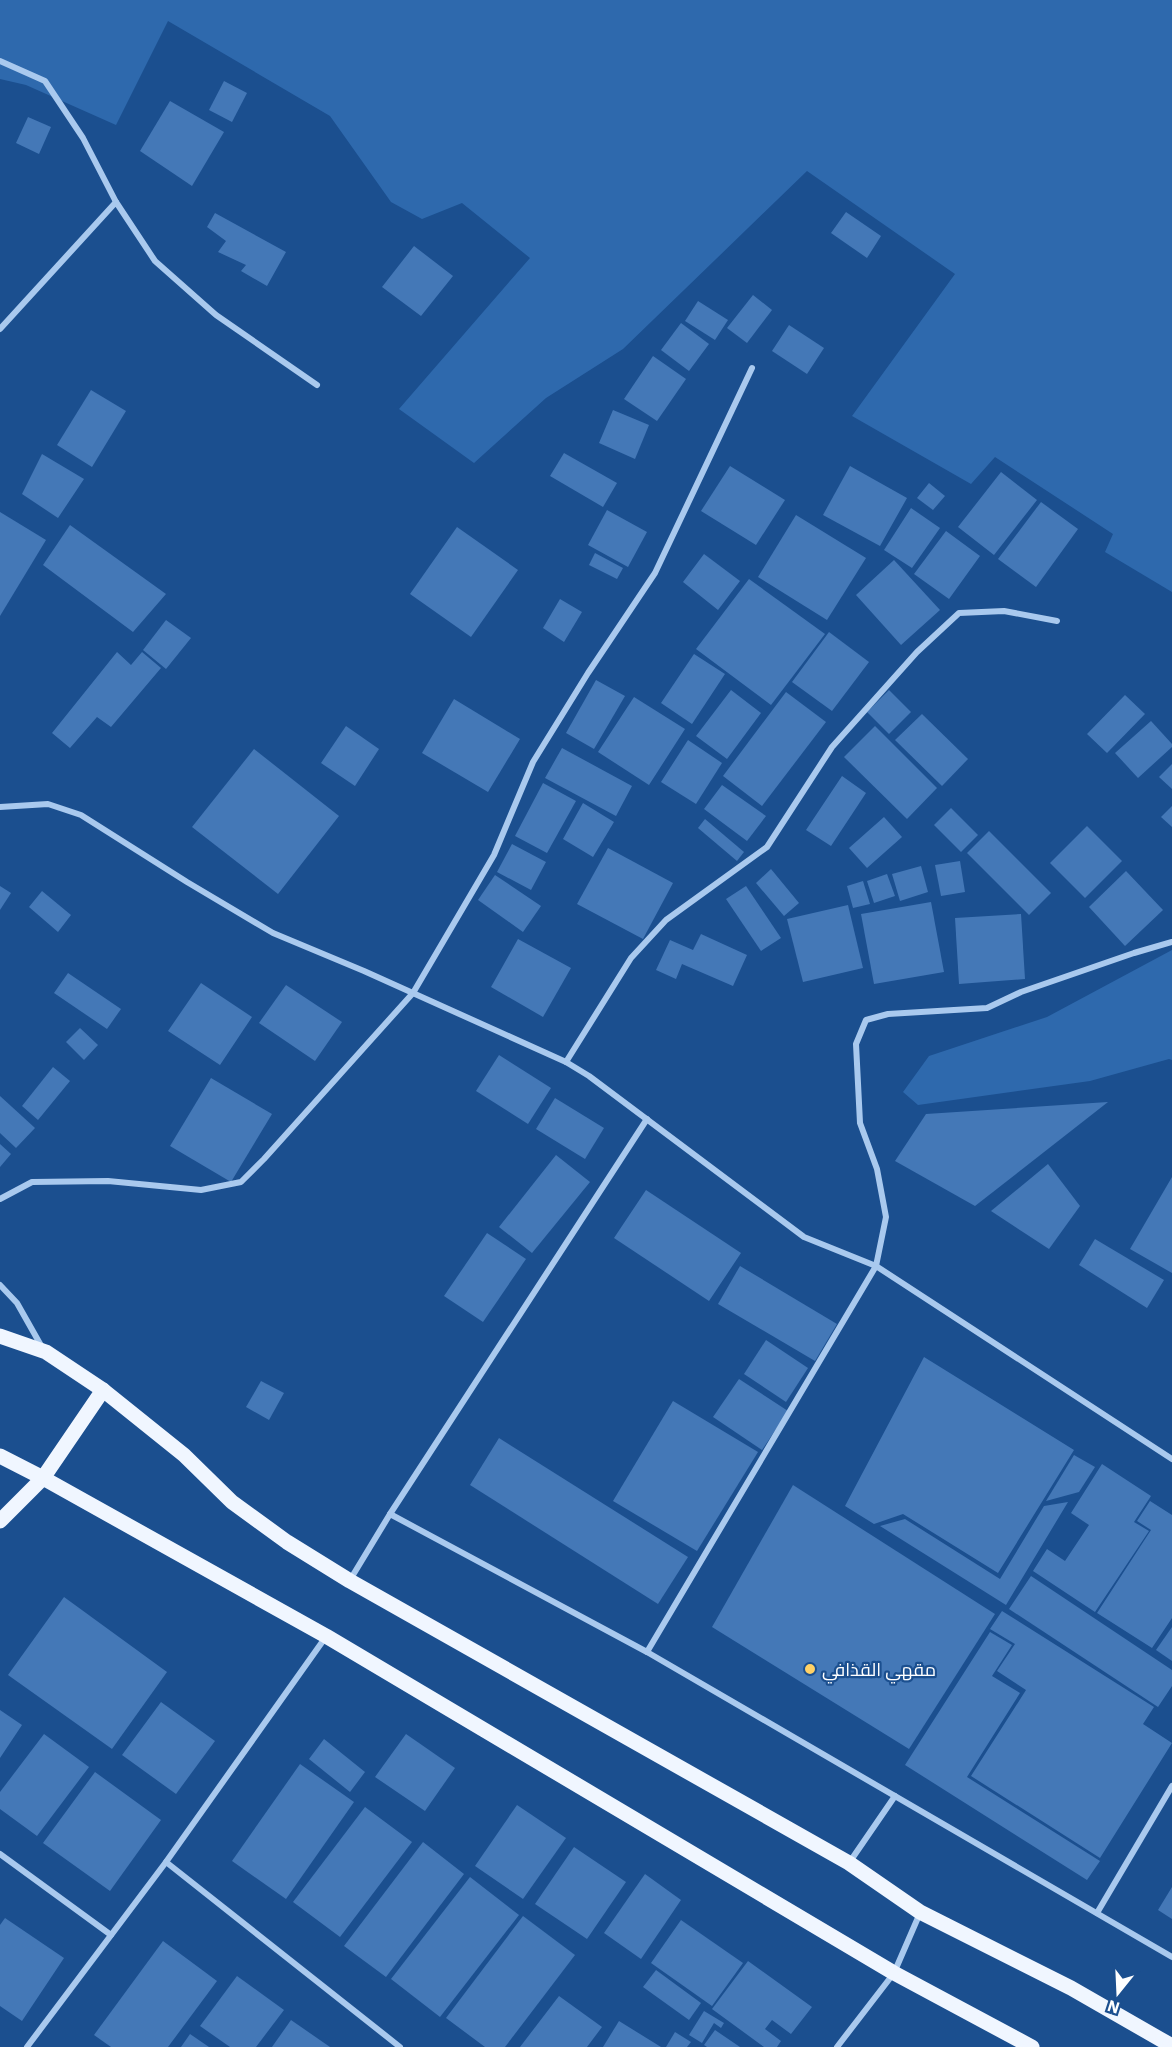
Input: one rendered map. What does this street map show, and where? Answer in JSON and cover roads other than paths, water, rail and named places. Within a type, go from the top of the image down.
[{"type":"main road","points":[[0,1336],[45,1352],[103,1390],[184,1455],[232,1502],[287,1542],[350,1581],[849,1863],[920,1912],[1071,1988],[1172,2046]]},
{"type":"main road","points":[[0,1521],[43,1478],[103,1390]]},
{"type":"main road","points":[[0,1456],[326,1636],[894,1973],[1032,2047]]},
{"type":"street","points":[[0,61],[45,81],[83,138],[116,202],[155,261],[216,315],[317,385]]},
{"type":"street","points":[[0,329],[116,202]]},
{"type":"street","points":[[0,1199],[32,1182],[108,1180],[201,1190],[241,1182],[264,1159],[413,993],[494,855],[533,762],[588,673],[655,573],[752,368]]},
{"type":"street","points":[[566,1062],[631,958],[666,920],[767,847],[832,747],[917,652],[959,613],[1004,611],[1057,621]]},
{"type":"street","points":[[0,807],[48,804],[81,815],[273,933],[566,1062],[589,1076],[804,1237],[876,1266],[1172,1459]]},
{"type":"street","points":[[647,1652],[876,1266],[886,1217],[877,1169],[860,1123],[856,1044],[866,1020],[888,1014],[987,1008],[1021,992],[1172,942]]},
{"type":"street","points":[[350,1581],[390,1514],[647,1119]]},
{"type":"street","points":[[0,1285],[17,1303],[45,1352]]},
{"type":"street","points":[[390,1514],[647,1652],[1172,1957]]},
{"type":"street","points":[[27,2047],[166,1862],[326,1636]]},
{"type":"street","points":[[1097,1913],[1172,1786]]},
{"type":"street","points":[[849,1863],[895,1796]]},
{"type":"street","points":[[0,1854],[111,1935]]},
{"type":"street","points":[[166,1862],[400,2047]]},
{"type":"street","points":[[837,2047],[894,1973],[920,1912]]},
{"type":"place","name":"مقهي القذافي","points":[[810,1669]]}]
